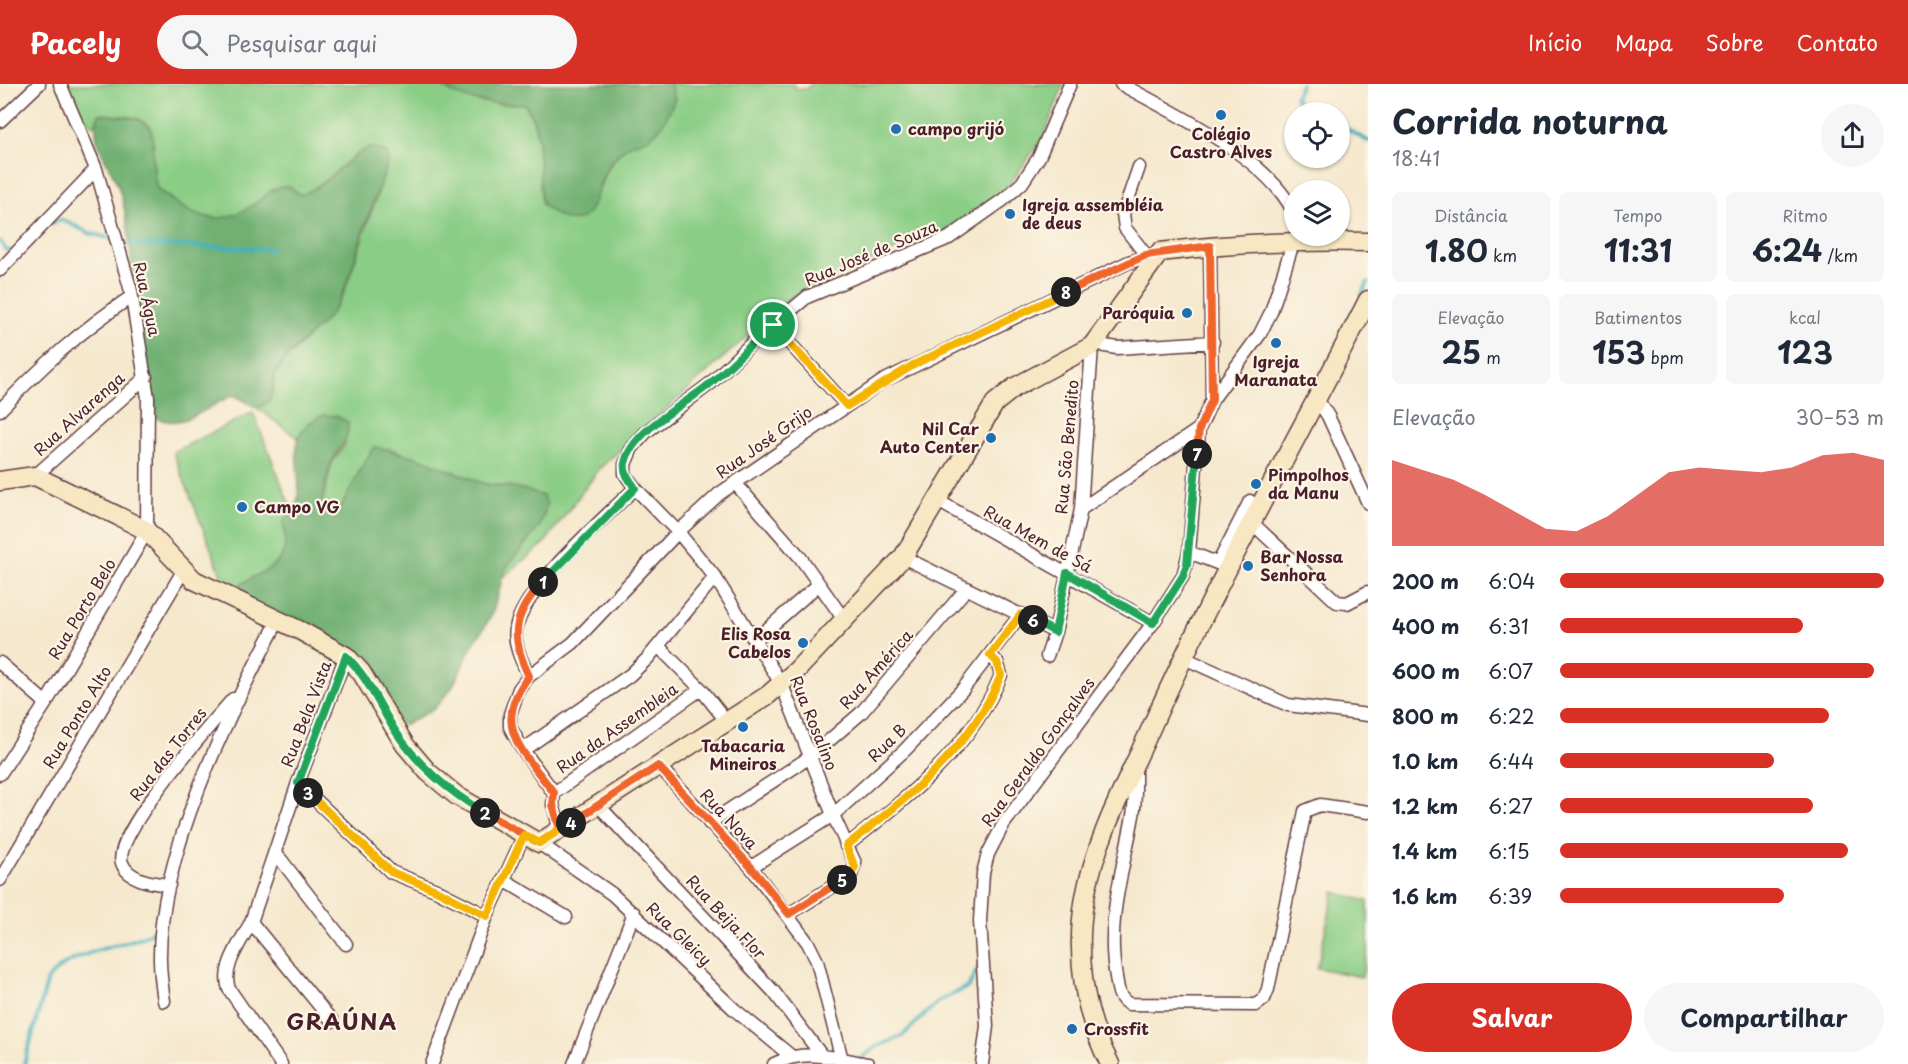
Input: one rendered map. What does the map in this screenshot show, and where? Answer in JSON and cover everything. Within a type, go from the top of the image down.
[{"type":"street","points":[[0,121],[39,84]]},
{"type":"street","name":"Rua Água","points":[[60,84],[96,169],[131,297],[146,377],[147,531]]},
{"type":"street","name":"Rua José de Souza","points":[[678,532],[635,488],[626,474],[625,464],[632,448],[646,432],[711,383],[773,325],[807,297],[949,238],[1003,200],[1022,183],[1039,157],[1070,84]]},
{"type":"street","points":[[1121,84],[1231,147],[1284,196]]},
{"type":"street","points":[[1139,167],[1123,214],[1123,221],[1153,253]]},
{"type":"street","points":[[0,270],[96,169]]},
{"type":"street","points":[[1153,253],[1284,240]]},
{"type":"street","points":[[1350,241],[1368,242]]},
{"type":"street","points":[[1210,246],[1212,400]]},
{"type":"street","points":[[1081,509],[1199,429],[1212,400],[1248,354],[1271,312],[1293,246]]},
{"type":"street","points":[[432,1064],[487,916],[504,880],[532,839],[560,829],[599,806],[782,685],[845,621],[903,557],[995,403],[1015,387],[1095,343],[1153,253]]},
{"type":"street","name":"Rua José Grijo","points":[[529,676],[573,643],[678,532],[735,483],[847,406],[915,364],[1153,253]]},
{"type":"street","points":[[0,410],[50,358],[97,320],[131,297]]},
{"type":"street","points":[[1223,564],[1250,521],[1368,300]]},
{"type":"street","points":[[773,325],[847,406]]},
{"type":"street","points":[[1095,343],[1117,348],[1213,342]]},
{"type":"street","name":"Rua São Benedito","points":[[1047,656],[1055,632],[1081,509],[1095,343]]},
{"type":"street","name":"Rua Alvarenga","points":[[35,476],[146,377]]},
{"type":"street","points":[[1317,399],[1328,416],[1368,503]]},
{"type":"street","name":"Rua Geraldo Gonçalves","points":[[982,1064],[987,1026],[980,921],[983,873],[988,854],[1003,825],[1153,623],[1183,576],[1189,552],[1199,429]]},
{"type":"street","points":[[0,481],[35,476],[147,531],[183,571],[210,589],[346,656],[360,672],[405,745],[428,772],[457,796],[532,839]]},
{"type":"street","points":[[735,483],[780,532],[845,621]]},
{"type":"street","points":[[554,793],[510,728],[510,714],[519,689],[529,676],[515,640],[519,616],[536,590],[635,488]]},
{"type":"street","name":"Rua Mem de Sá","points":[[938,501],[1153,623]]},
{"type":"street","points":[[1110,1064],[1096,1033],[1084,990],[1081,945],[1083,913],[1090,877],[1135,763],[1250,501]]},
{"type":"street","points":[[1250,521],[1337,602],[1347,603],[1368,592]]},
{"type":"street","name":"Rua Porto Belo","points":[[0,774],[46,703],[147,531]]},
{"type":"street","name":"Rua Rosalino","points":[[678,532],[715,577],[782,685],[833,815],[855,863],[854,871],[789,914]]},
{"type":"street","points":[[1189,552],[1223,564]]},
{"type":"street","points":[[903,557],[1055,632]]},
{"type":"street","name":"Rua Ponto Alto","points":[[0,880],[183,571]]},
{"type":"street","points":[[523,750],[630,675],[658,646],[715,577]]},
{"type":"street","points":[[754,640],[819,584]]},
{"type":"street","name":"Rua América","points":[[710,824],[810,757],[879,694],[967,588]]},
{"type":"street","name":"Rua B","points":[[751,867],[833,815],[905,750],[963,689],[1021,614]]},
{"type":"street","name":"Rua das Torres","points":[[164,1001],[160,959],[169,885],[190,812],[244,685],[278,621]]},
{"type":"street","points":[[658,646],[701,689],[727,722]]},
{"type":"street","points":[[846,846],[879,820],[953,753],[981,717],[1001,675],[997,662],[990,655]]},
{"type":"street","name":"Rua Bela Vista","points":[[281,1064],[229,989],[226,981],[229,965],[251,922],[298,783],[346,656]]},
{"type":"street","points":[[1182,657],[1288,705],[1368,715]]},
{"type":"street","points":[[0,663],[46,703]]},
{"type":"street","name":"Rua das Torres","points":[[169,885],[140,879],[125,869],[120,861],[123,845],[155,793],[244,685]]},
{"type":"street","name":"Rua da Assembleia","points":[[560,829],[553,805],[554,793],[701,689]]},
{"type":"street","points":[[1135,763],[1134,806],[1121,862],[1111,928],[1112,955],[1119,995],[1129,1004],[1256,1005],[1261,1003],[1268,989],[1305,811],[1320,805],[1368,812]]},
{"type":"street","name":"Rua Nova","points":[[658,766],[751,867],[789,914],[817,961],[848,1062]]},
{"type":"street","points":[[298,783],[391,872],[436,890],[487,916]]},
{"type":"street","name":"Rua Beija Flor","points":[[599,806],[774,992],[822,1056]]},
{"type":"street","name":"Rua Gleicy","points":[[532,839],[588,876],[634,913],[735,1010],[791,1056]]},
{"type":"street","points":[[275,852],[346,944]]},
{"type":"street","points":[[504,880],[566,917]]},
{"type":"street","points":[[574,1064],[634,913]]},
{"type":"street","points":[[251,922],[332,1021]]},
{"type":"street","points":[[774,1064],[791,1056],[822,1056],[868,1064]]},
{"type":"green space","points":[[64,84],[439,84],[458,96],[479,102],[524,104],[531,114],[538,139],[542,204],[564,219],[574,220],[592,206],[607,169],[618,155],[675,99],[670,84],[794,84],[794,88],[806,89],[811,84],[1064,84],[1043,138],[998,200],[969,222],[893,251],[791,297],[600,468],[543,545],[500,579],[510,559],[518,552],[543,496],[509,486],[485,484],[388,448],[361,468],[356,483],[337,512],[326,512],[321,506],[332,463],[346,443],[300,433],[298,438],[257,408],[264,405],[274,389],[274,376],[286,359],[331,313],[344,293],[388,163],[387,154],[358,154],[330,179],[312,191],[300,195],[289,186],[231,218],[222,219],[192,214],[156,188],[151,160],[154,144],[137,118],[100,114],[94,126],[82,116]]},
{"type":"green space","points":[[439,84],[670,84],[675,99],[657,131],[649,138],[628,146],[613,160],[605,173],[595,200],[584,217],[579,220],[567,220],[542,204],[538,139],[531,114],[525,104],[480,102],[459,96]]},
{"type":"green space","points":[[99,114],[137,118],[151,127],[157,188],[181,206],[205,217],[230,216],[243,211],[279,187],[289,186],[300,195],[310,191],[355,156],[370,148],[379,149],[387,154],[388,163],[341,297],[331,314],[293,350],[280,366],[273,380],[271,398],[264,405],[257,408],[234,395],[185,419],[165,421],[155,417],[137,313],[126,217],[118,186],[98,142],[96,124]]},
{"type":"green space","name":"Campo VG","points":[[253,412],[312,561],[228,592],[173,452]]},
{"type":"green space","points":[[324,415],[336,416],[348,422],[347,435],[334,458],[326,479],[321,506],[326,512],[337,512],[364,462],[375,447],[416,457],[485,484],[523,489],[543,496],[547,504],[540,526],[505,569],[492,615],[471,648],[452,688],[434,709],[404,725],[399,723],[375,686],[231,593],[241,584],[270,568],[283,552],[285,539],[283,522],[294,508],[298,498],[296,450],[298,440],[310,422]]},
{"type":"green space","points":[[1334,892],[1368,901],[1368,949],[1362,977],[1317,968]]},
{"type":"waterway","points":[[1298,102],[1295,97],[1301,84]]},
{"type":"waterway","points":[[1350,131],[1368,141]]},
{"type":"waterway","points":[[50,224],[59,220],[65,221],[89,233],[113,239]]},
{"type":"waterway","points":[[0,241],[6,250],[12,252]]},
{"type":"waterway","points":[[120,241],[127,244],[271,249]]},
{"type":"waterway","points":[[1361,296],[1368,282]]},
{"type":"waterway","points":[[24,1064],[48,979],[60,967],[75,959],[139,938],[157,927]]},
{"type":"waterway","points":[[859,1060],[876,1047],[902,1036],[939,1001],[968,987],[979,967]]},
{"type":"place","name":"Colégio Castro Alves","points":[[1221,115]]},
{"type":"place","name":"campo grijó","points":[[896,129]]},
{"type":"place","name":"Igreja assembléia de deus","points":[[1010,214]]},
{"type":"place","name":"Paróquia","points":[[1187,313]]},
{"type":"place","name":"Igreja Maranata","points":[[1276,343]]},
{"type":"place","name":"Nil Car Auto Center","points":[[991,438]]},
{"type":"place","name":"Pimpolhos da Manu","points":[[1256,484]]},
{"type":"place","name":"Campo VG","points":[[242,507]]},
{"type":"place","name":"Bar Nossa Senhora","points":[[1248,566]]},
{"type":"place","name":"Elis Rosa Cabelos","points":[[803,643]]},
{"type":"place","name":"Tabacaria Mineiros","points":[[743,727]]},
{"type":"place","name":"Crossfit","points":[[1072,1029]]},
{"type":"district","name":"GRAÚNA","points":[[342,1022]]},
{"type":"route","points":[[773,325],[711,383],[646,432],[632,448],[625,464],[626,474],[635,488],[536,590],[519,616],[515,628],[515,640],[529,676],[513,701],[510,728],[554,793],[552,801],[560,829],[539,843],[457,796],[428,772],[405,745],[360,672],[346,656],[298,783],[391,872],[436,890],[487,916],[524,835],[539,843],[658,766],[751,867],[789,914],[851,875],[855,863],[846,846],[879,820],[953,753],[981,717],[1001,675],[997,662],[990,655],[1021,614],[1055,632],[1067,573],[1153,623],[1183,576],[1190,547],[1199,429],[1212,400],[1210,246],[1160,252],[1129,262],[915,364],[882,381],[847,406],[773,325]]}]
